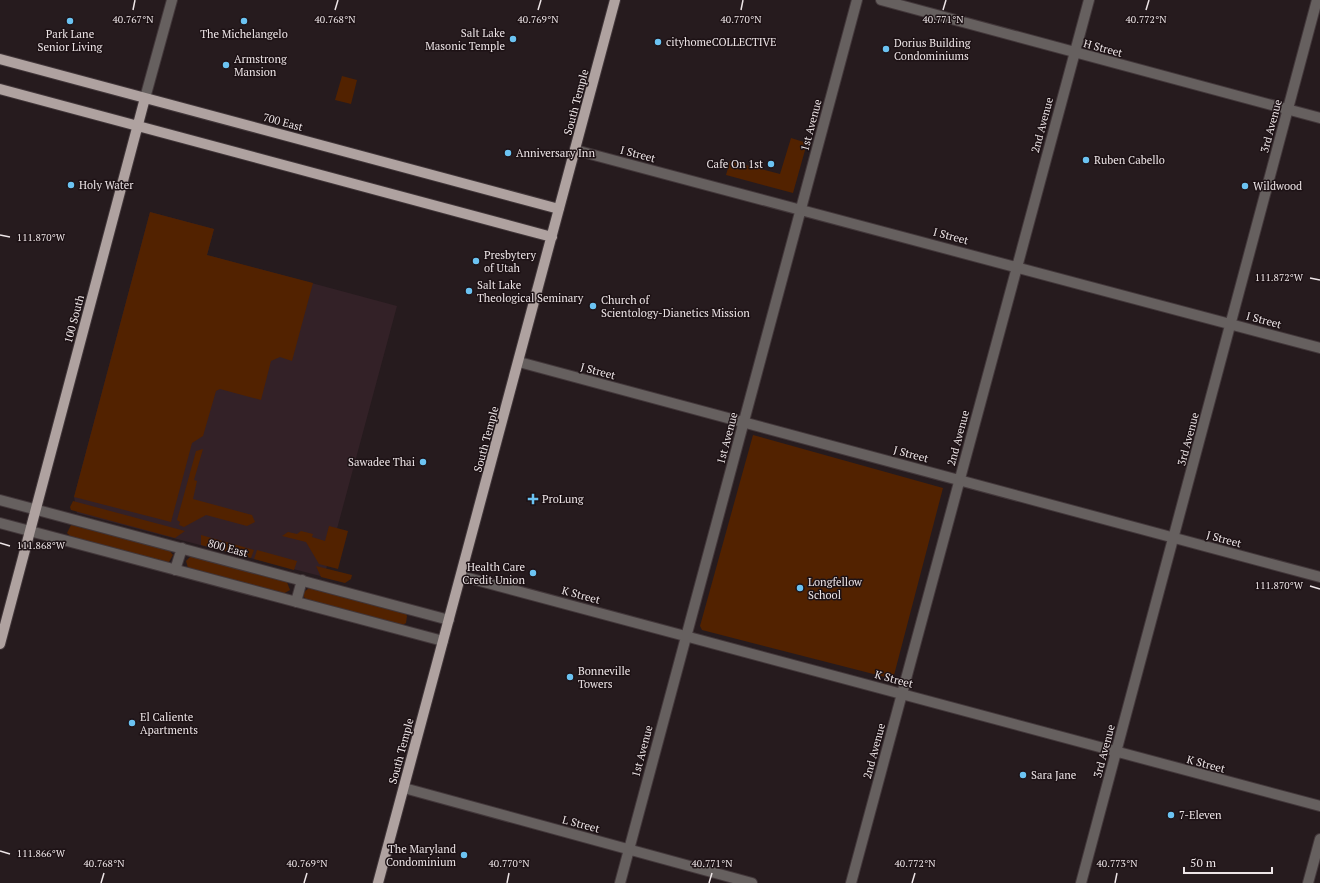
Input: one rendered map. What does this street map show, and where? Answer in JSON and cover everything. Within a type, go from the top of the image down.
[{"type":"main road","name":"South Temple","points":[[378,883],[576,150],[615,0]]},
{"type":"main road","name":"700 East","points":[[0,59],[559,209]]},
{"type":"main road","points":[[0,89],[139,125],[552,237]]},
{"type":"main road","name":"100 South","points":[[0,644],[146,98]]},
{"type":"street","name":"100 South","points":[[146,98],[172,0]]},
{"type":"street","name":"1st Avenue","points":[[620,883],[857,0]]},
{"type":"street","name":"H Street","points":[[881,0],[1320,118]]},
{"type":"street","name":"2nd Avenue","points":[[851,883],[1089,0]]},
{"type":"street","name":"3rd Avenue","points":[[1081,883],[1317,0]]},
{"type":"street","name":"I Street","points":[[576,150],[1017,266],[1320,348]]},
{"type":"street","name":"J Street","points":[[519,362],[1320,577]]},
{"type":"street","name":"800 East","points":[[0,500],[449,620]]},
{"type":"street","points":[[0,523],[443,641]]},
{"type":"street","points":[[176,570],[182,548]]},
{"type":"street","name":"K Street","points":[[461,576],[1320,806]]},
{"type":"street","points":[[296,602],[302,580]]},
{"type":"street","name":"L Street","points":[[404,788],[752,883]]},
{"type":"street","points":[[1308,883],[1320,839]]},
{"type":"shaded area","points":[[342,76],[357,80],[351,104],[335,100]]},
{"type":"shaded area","points":[[791,138],[807,143],[793,193],[726,175],[730,161],[780,174]]},
{"type":"shaded area","points":[[150,212],[214,229],[207,255],[397,306],[324,577],[77,513],[74,497]]},
{"type":"shaded area","points":[[150,212],[214,229],[207,255],[313,283],[292,361],[280,357],[271,361],[261,400],[220,389],[216,391],[203,436],[192,443],[171,522],[74,497]]},
{"type":"shaded area","points":[[753,435],[943,488],[893,679],[702,630],[700,626]]},
{"type":"shaded area","points":[[203,449],[194,480],[197,481],[193,499],[252,515],[255,522],[247,526],[206,515],[184,527],[179,525],[180,522],[177,520],[196,451]]},
{"type":"shaded area","points":[[73,501],[185,531],[175,538],[71,510],[70,507]]},
{"type":"shaded area","points":[[71,525],[169,550],[173,555],[169,562],[166,563],[71,537],[67,533]]},
{"type":"shaded area","points":[[329,526],[348,531],[338,569],[319,564],[306,542],[282,536],[288,532],[297,534],[301,531],[313,534],[312,537],[325,541]]},
{"type":"shaded area","points":[[201,535],[254,550],[251,558],[201,545]]},
{"type":"shaded area","points":[[257,550],[297,561],[294,570],[254,559]]},
{"type":"shaded area","points":[[193,556],[287,582],[290,590],[283,594],[188,568],[186,561]]},
{"type":"shaded area","points":[[316,566],[352,575],[351,579],[345,583],[321,577]]},
{"type":"shaded area","points":[[309,588],[406,614],[406,623],[401,626],[308,601],[304,597],[303,593]]},
{"type":"place","name":"Park Lane Senior Living","points":[[70,21]]},
{"type":"place","name":"The Michelangelo","points":[[244,21]]},
{"type":"place","name":"Salt Lake Masonic Temple","points":[[513,39]]},
{"type":"place","name":"cityhomeCOLLECTIVE","points":[[658,42]]},
{"type":"place","name":"Dorius Building Condominiums","points":[[886,49]]},
{"type":"place","name":"Armstrong Mansion","points":[[226,65]]},
{"type":"place","name":"Anniversary Inn","points":[[508,153]]},
{"type":"place","name":"Ruben Cabello","points":[[1086,160]]},
{"type":"place","name":"Cafe On 1st","points":[[771,164]]},
{"type":"place","name":"Holy Water","points":[[71,185]]},
{"type":"place","name":"Wildwood","points":[[1245,186]]},
{"type":"place","name":"Presbytery of Utah","points":[[476,261]]},
{"type":"place","name":"Salt Lake Theological Seminary","points":[[469,291]]},
{"type":"place","name":"Church of Scientology-Dianetics Mission","points":[[593,306]]},
{"type":"place","name":"Sawadee Thai","points":[[423,462]]},
{"type":"place","name":"ProLung","points":[[533,499]]},
{"type":"place","name":"Health Care Credit Union","points":[[533,573]]},
{"type":"place","name":"Longfellow School","points":[[800,588]]},
{"type":"place","name":"Bonneville Towers","points":[[570,677]]},
{"type":"place","name":"El Caliente Apartments","points":[[132,723]]},
{"type":"place","name":"Sara Jane","points":[[1023,775]]},
{"type":"place","name":"7-Eleven","points":[[1171,815]]},
{"type":"place","name":"The Maryland Condominium","points":[[464,855]]}]
